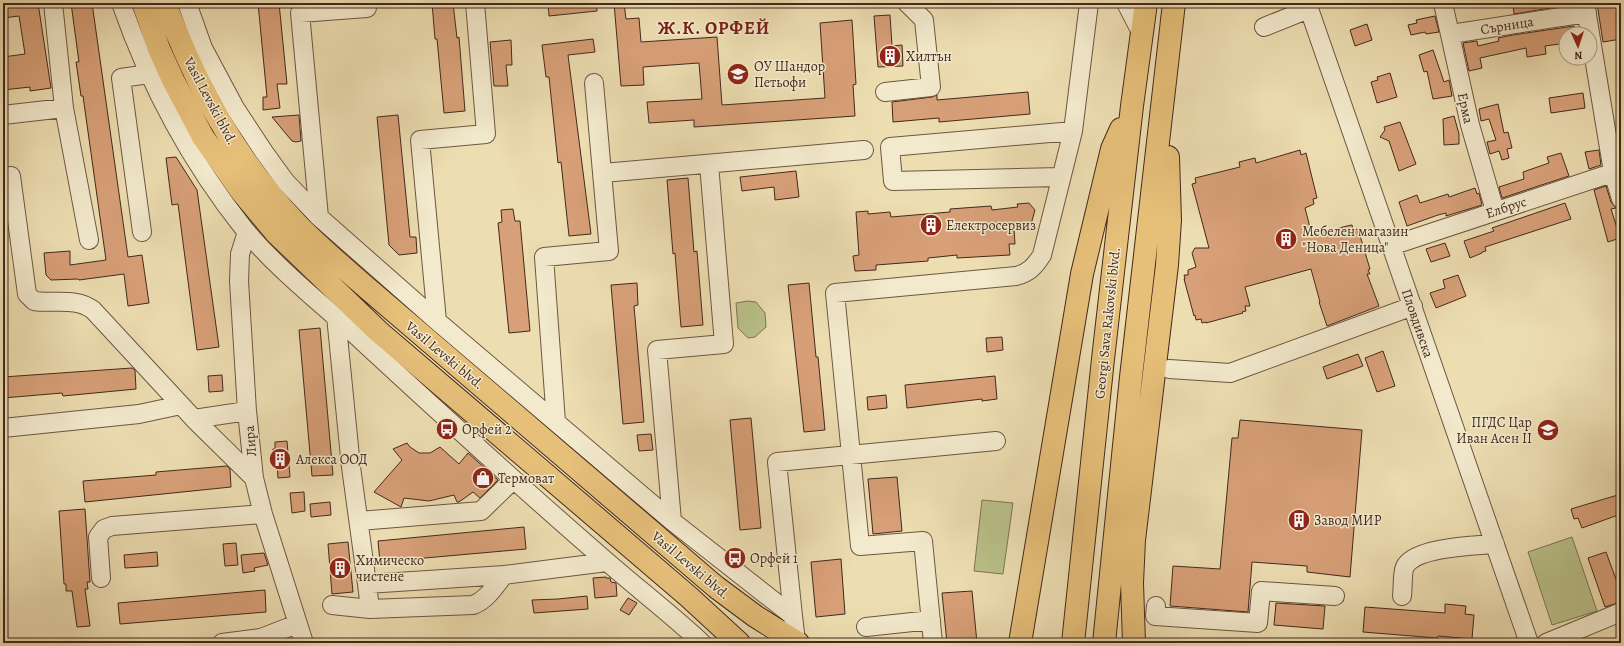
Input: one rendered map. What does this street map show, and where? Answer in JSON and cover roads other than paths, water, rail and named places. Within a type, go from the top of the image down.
[{"type":"main road","name":"Vasil Levski blvd.","points":[[142,3],[159,49],[173,80],[203,137],[240,191],[276,233],[378,331],[689,597],[739,643]]},
{"type":"main road","name":"Vasil Levski blvd.","points":[[165,3],[187,57],[216,118],[251,169],[295,222],[367,288],[716,587],[754,616],[797,642]]},
{"type":"main road","name":"Georgi Sava Rakovski blvd.","points":[[1073,643],[1102,367],[1132,106],[1146,3]]},
{"type":"main road","name":"Georgi Sava Rakovski blvd.","points":[[1104,643],[1131,377],[1162,118],[1174,3]]},
{"type":"main road","points":[[1020,643],[1082,274],[1112,149],[1132,106]]},
{"type":"main road","points":[[1134,643],[1132,598],[1134,540],[1167,265],[1170,220],[1168,153],[1162,118]]},
{"type":"street","points":[[53,3],[64,108],[89,240]]},
{"type":"street","points":[[121,3],[149,74],[188,149],[247,232],[286,272],[336,316],[513,480],[607,562],[674,617],[702,643]]},
{"type":"street","points":[[187,3],[203,48],[239,114],[285,181],[319,217],[437,321],[672,521],[793,616]]},
{"type":"street","points":[[319,217],[300,13],[367,8],[366,3]]},
{"type":"street","points":[[437,321],[420,140],[486,134],[475,3]]},
{"type":"street","points":[[933,643],[923,540],[860,546],[835,293],[1023,274],[1034,267],[1042,255],[1060,177],[1073,131],[1089,3]]},
{"type":"street","points":[[1128,3],[1127,5],[1142,34]]},
{"type":"street","name":"Ерма","points":[[1443,3],[1470,125],[1495,211]]},
{"type":"street","points":[[886,92],[931,87],[924,20],[912,4]]},
{"type":"street","points":[[1264,27],[1308,6]]},
{"type":"street","name":"Пловдивска","points":[[1308,6],[1529,643]]},
{"type":"street","points":[[1586,8],[1621,199]]},
{"type":"street","name":"Сърница","points":[[1451,34],[1586,8]]},
{"type":"street","points":[[142,232],[121,78],[149,74]]},
{"type":"street","points":[[556,422],[544,257],[609,251],[594,82]]},
{"type":"street","points":[[3,115],[64,108]]},
{"type":"street","points":[[1060,177],[894,180],[890,147],[1073,131]]},
{"type":"street","points":[[603,173],[864,150]]},
{"type":"street","points":[[672,521],[657,350],[724,344],[709,164]]},
{"type":"street","name":"Елбрус","points":[[1392,246],[1617,171]]},
{"type":"street","points":[[11,176],[25,289],[27,294],[34,301],[72,302],[88,306],[194,419],[254,478]]},
{"type":"street","name":"Лира","points":[[247,232],[240,254],[239,282],[247,411],[254,478],[263,514],[304,643]]},
{"type":"street","points":[[1168,369],[1230,373],[1413,306]]},
{"type":"street","points":[[336,316],[351,467],[370,609]]},
{"type":"street","points":[[3,428],[142,413],[181,405]]},
{"type":"street","points":[[194,419],[247,411]]},
{"type":"street","points":[[797,642],[777,462],[996,441]]},
{"type":"street","points":[[359,521],[481,512],[513,480]]},
{"type":"street","points":[[101,578],[98,537],[104,529],[263,514]]},
{"type":"street","points":[[1402,596],[1405,567],[1412,559],[1434,551],[1495,544]]},
{"type":"street","points":[[367,584],[504,575],[607,562]]},
{"type":"street","points":[[332,605],[370,609],[473,605],[486,598],[504,575]]},
{"type":"street","points":[[1156,606],[1155,616],[1258,624],[1261,591],[1335,596]]},
{"type":"street","points":[[674,617],[689,597]]},
{"type":"street","points":[[1546,643],[1621,612]]},
{"type":"street","points":[[866,627],[931,620]]},
{"type":"street","points":[[222,643],[261,638],[297,624]]},
{"type":"place","name":"Хилтън","points":[[890,56]]},
{"type":"place","name":"ОУ Шандор Петьофи","points":[[738,74]]},
{"type":"place","name":"Електросервиз","points":[[931,225]]},
{"type":"place","name":"Мебелен магазин \"Нова Деница\"","points":[[1286,239]]},
{"type":"place","name":"Орфей 2","points":[[447,429]]},
{"type":"place","name":"ПГДС Цар Иван Асен II","points":[[1548,430]]},
{"type":"place","name":"Алекса ООД","points":[[280,459]]},
{"type":"place","name":"Термоват","points":[[483,478]]},
{"type":"place","name":"Завод МИР","points":[[1299,520]]},
{"type":"place","name":"Орфей 1","points":[[735,558]]},
{"type":"place","name":"Химическо чистене","points":[[340,568]]},
{"type":"district","name":"Ж.К. ОРФЕЙ","points":[[714,28]]}]
